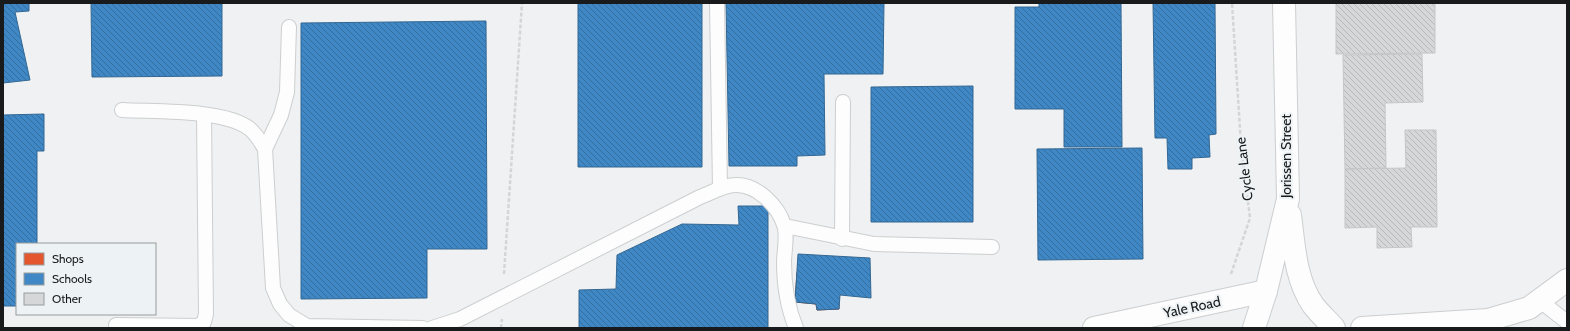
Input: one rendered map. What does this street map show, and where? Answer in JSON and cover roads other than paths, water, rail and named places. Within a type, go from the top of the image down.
[{"type":"main road","name":"Jorissen Street","points":[[1254,328],[1266,291],[1288,200],[1284,3]]},
{"type":"main road","points":[[1288,200],[1296,261],[1302,284],[1313,305],[1334,328]]},
{"type":"main road","points":[[1362,328],[1488,320],[1529,308],[1567,280]]},
{"type":"main road","name":"Yale Road","points":[[1094,328],[1266,291]]},
{"type":"lane","points":[[718,3],[720,189]]},
{"type":"lane","points":[[265,149],[281,115],[287,92],[289,27]]},
{"type":"lane","points":[[842,239],[843,102]]},
{"type":"lane","points":[[122,110],[204,115],[230,119],[249,128],[257,136],[265,149],[273,288],[280,304],[289,315],[308,326],[423,328]]},
{"type":"lane","points":[[116,325],[198,326],[204,322],[206,314],[204,115]]},
{"type":"lane","points":[[432,328],[460,319],[700,197],[734,184],[746,186],[756,191],[774,207],[785,226],[785,288],[788,310],[796,328]]},
{"type":"lane","points":[[785,226],[842,239],[888,245],[992,247]]},
{"type":"lane","points":[[1539,300],[1567,322]]}]
